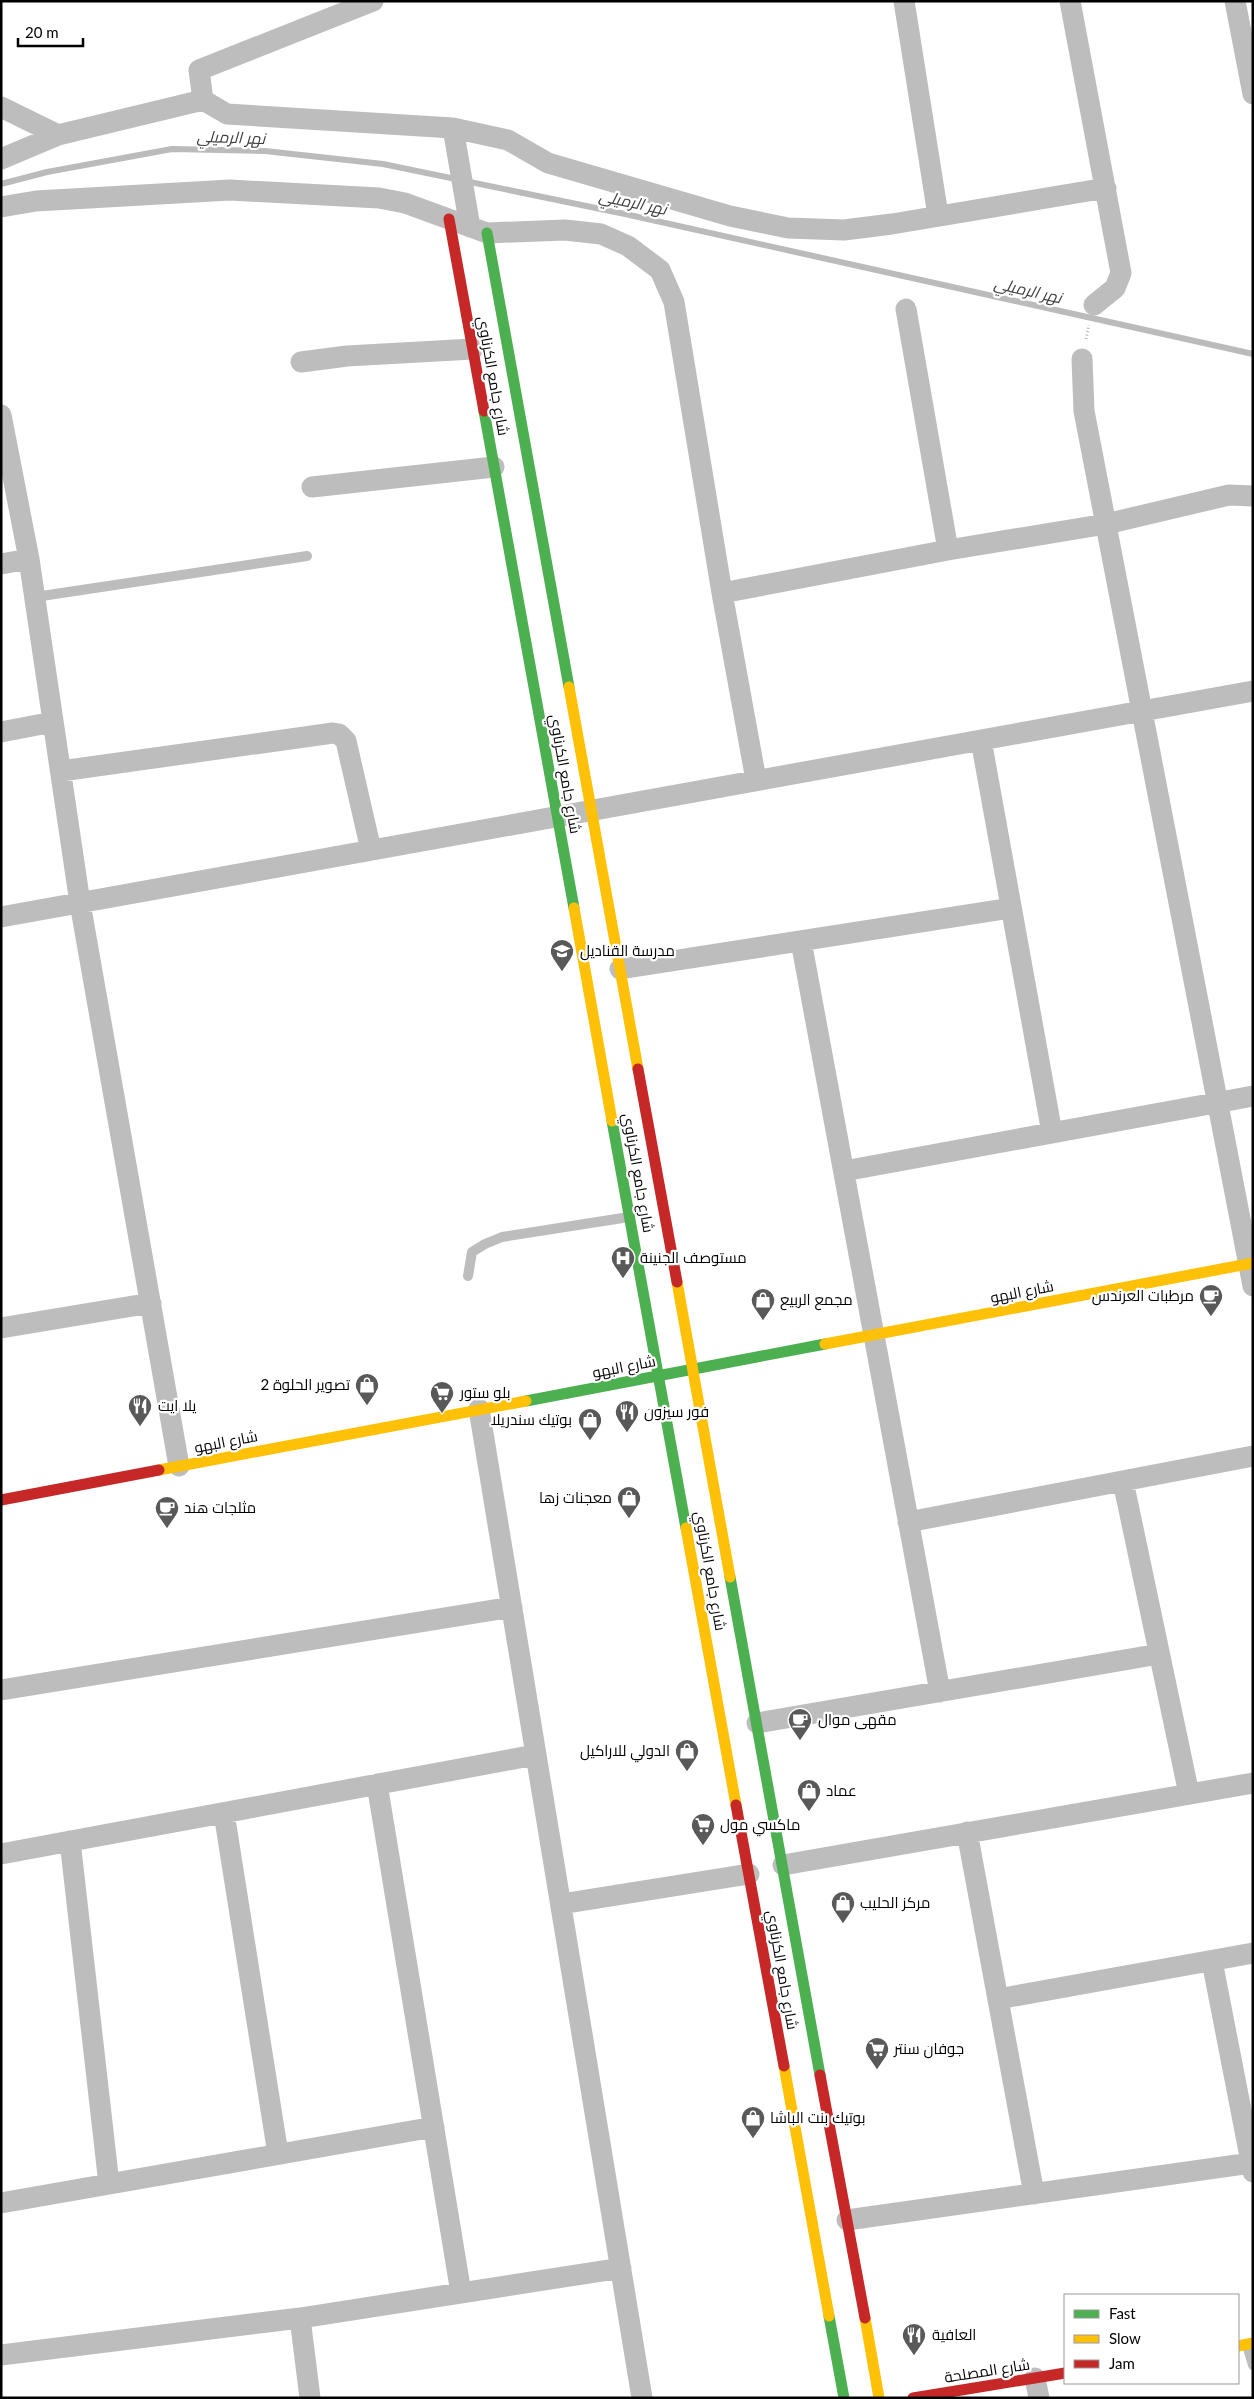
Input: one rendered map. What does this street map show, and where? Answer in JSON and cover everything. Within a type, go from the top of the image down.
[{"type":"main road","name":"شارع جامع الكرناوي","points":[[449,219],[844,2398]]},
{"type":"main road","name":"شارع جامع الكرناوي","points":[[478,230],[592,810],[879,2398]]},
{"type":"main road","name":"شارع البهو","points":[[1,1500],[1251,1264]]},
{"type":"main road","name":"شارع المصلحة","points":[[913,2398],[1037,2388],[1064,2374]]},
{"type":"street","points":[[203,100],[199,70],[372,1]]},
{"type":"street","points":[[904,1],[938,216]]},
{"type":"street","points":[[1070,1],[1121,273],[1116,288],[1094,305]]},
{"type":"street","points":[[1235,1],[1253,94]]},
{"type":"street","points":[[1,159],[58,135],[203,100],[228,114],[453,128],[508,140],[548,163],[567,169],[730,216],[788,228],[844,230],[1106,188]]},
{"type":"street","points":[[1,107],[58,135]]},
{"type":"street","points":[[453,128],[478,230]]},
{"type":"street","points":[[1,207],[36,201],[230,190],[379,198],[405,203],[478,230],[565,230],[601,234],[628,246],[660,270],[674,302],[722,593],[756,780]]},
{"type":"street","points":[[906,309],[948,550]]},
{"type":"street","points":[[301,362],[347,356],[473,348]]},
{"type":"street","points":[[1082,359],[1084,411],[1251,1264],[1253,1286]]},
{"type":"street","points":[[1,415],[30,559],[80,903],[179,1466]]},
{"type":"street","points":[[312,488],[494,467]]},
{"type":"street","points":[[722,593],[948,550],[1106,524],[1229,495],[1253,496]]},
{"type":"street","points":[[1,564],[30,559]]},
{"type":"street","points":[[1,917],[1253,691]]},
{"type":"street","points":[[1,732],[53,722]]},
{"type":"street","points":[[61,771],[324,734],[339,734],[346,741],[370,850]]},
{"type":"street","points":[[981,740],[1052,1133]]},
{"type":"street","points":[[620,969],[1011,908]]},
{"type":"street","points":[[801,941],[940,1692]]},
{"type":"street","points":[[844,1172],[1253,1096]]},
{"type":"street","points":[[1,1328],[151,1303]]},
{"type":"street","points":[[479,1409],[642,2398]]},
{"type":"street","points":[[908,1522],[1253,1456]]},
{"type":"street","points":[[1123,1480],[1189,1794]]},
{"type":"street","points":[[1,1690],[512,1606]]},
{"type":"street","points":[[757,1723],[1159,1654]]},
{"type":"street","points":[[1,1854],[535,1756]]},
{"type":"street","points":[[783,1865],[1253,1783]]},
{"type":"street","points":[[377,1784],[461,2293]]},
{"type":"street","points":[[224,1813],[278,2154]]},
{"type":"street","points":[[967,1832],[1034,2194]]},
{"type":"street","points":[[70,1841],[109,2184]]},
{"type":"street","points":[[561,1904],[749,1874]]},
{"type":"street","points":[[998,1999],[1253,1953]]},
{"type":"street","points":[[847,2220],[1034,2194],[1252,2168],[1212,1961]]},
{"type":"street","points":[[1,2203],[434,2127]]},
{"type":"street","points":[[1,2355],[300,2318],[621,2268]]},
{"type":"street","points":[[300,2318],[310,2398]]},
{"type":"lane","points":[[35,597],[307,556]]},
{"type":"lane","points":[[468,1276],[472,1252],[502,1237],[630,1216]]},
{"type":"lane","points":[[1246,2344],[1253,2364]]},
{"type":"path","points":[[1082,359],[1094,305]]},
{"type":"waterway","name":"نهر الرميلي","points":[[1,184],[47,172],[172,149],[265,151],[383,164],[625,214],[1253,354]]},
{"type":"traffic: fast","points":[[487,233],[569,687]]},
{"type":"traffic: fast","points":[[484,411],[574,908]]},
{"type":"traffic: fast","points":[[612,1121],[686,1528]]},
{"type":"traffic: fast","points":[[526,1401],[825,1344]]},
{"type":"traffic: fast","points":[[730,1577],[820,2075]]},
{"type":"traffic: fast","points":[[829,2316],[844,2398]]},
{"type":"traffic: slow","points":[[569,687],[638,1069]]},
{"type":"traffic: slow","points":[[574,908],[612,1121]]},
{"type":"traffic: slow","points":[[825,1344],[1253,1263]]},
{"type":"traffic: slow","points":[[677,1282],[730,1577]]},
{"type":"traffic: slow","points":[[159,1470],[526,1401]]},
{"type":"traffic: slow","points":[[686,1528],[736,1805]]},
{"type":"traffic: slow","points":[[784,2066],[829,2316]]},
{"type":"traffic: slow","points":[[865,2318],[879,2398]]},
{"type":"traffic: slow","points":[[1239,2346],[1253,2343]]},
{"type":"traffic: jam","points":[[449,219],[484,411]]},
{"type":"traffic: jam","points":[[638,1069],[677,1282]]},
{"type":"traffic: jam","points":[[1,1500],[159,1470]]},
{"type":"traffic: jam","points":[[736,1805],[784,2066]]},
{"type":"traffic: jam","points":[[820,2075],[865,2318]]},
{"type":"traffic: jam","points":[[913,2398],[1064,2373]]},
{"type":"place","name":"مدرسة القناديل","points":[[562,972]]},
{"type":"place","name":"مستوصف الجنينة","points":[[623,1279]]},
{"type":"place","name":"مرطبات العرندس","points":[[1211,1317]]},
{"type":"place","name":"مجمع الربيع","points":[[763,1321]]},
{"type":"place","name":"تصوير الحلوة 2","points":[[367,1406]]},
{"type":"place","name":"بلو ستور","points":[[442,1414]]},
{"type":"place","name":"يلا ايت","points":[[140,1427]]},
{"type":"place","name":"فور سيزون","points":[[627,1433]]},
{"type":"place","name":"بوتيك سندريلا","points":[[590,1441]]},
{"type":"place","name":"معجنات زها","points":[[629,1519]]},
{"type":"place","name":"مثلجات هند","points":[[167,1529]]},
{"type":"place","name":"مقهى موال","points":[[800,1741]]},
{"type":"place","name":"الدولي للاراكيل","points":[[687,1772]]},
{"type":"place","name":"عماد","points":[[809,1812]]},
{"type":"place","name":"ماكسي مول","points":[[703,1846]]},
{"type":"place","name":"مركز الحليب","points":[[843,1924]]},
{"type":"place","name":"جوفان سنتر","points":[[877,2070]]},
{"type":"place","name":"بوتيك بنت الباشا","points":[[753,2139]]},
{"type":"place","name":"العافية","points":[[914,2356]]}]
